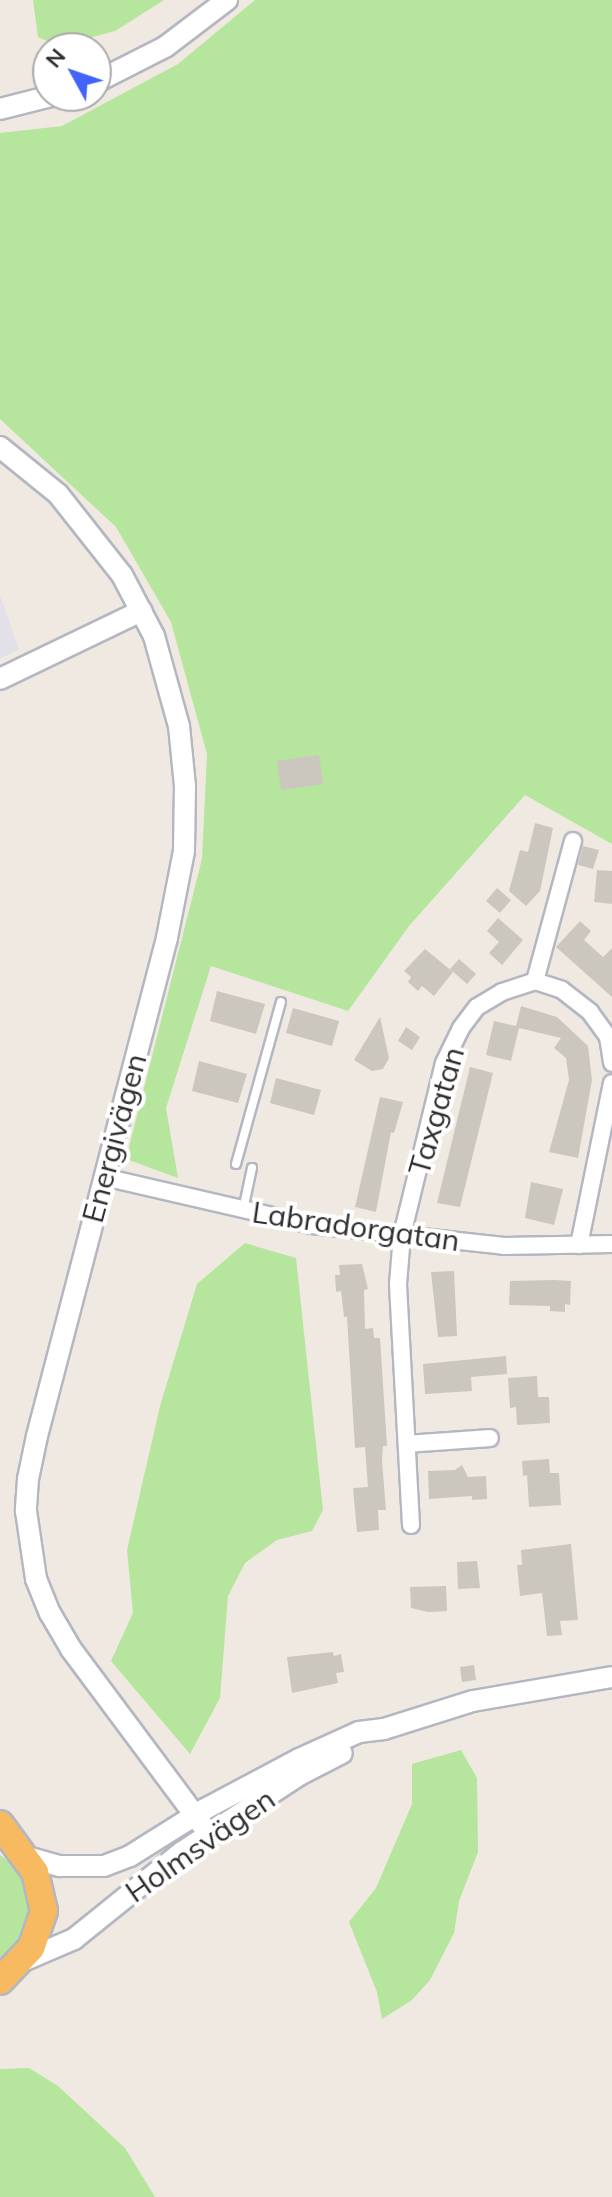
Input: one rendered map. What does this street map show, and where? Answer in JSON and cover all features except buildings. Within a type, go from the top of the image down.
[{"type":"highway","points":[[0,1824],[39,1881],[44,1911],[36,1939],[7,1972]]},
{"type":"street","points":[[112,74],[165,47],[227,0]]},
{"type":"street","points":[[0,109],[32,101]]},
{"type":"street","name":"Energivägen","points":[[0,447],[58,494],[89,529],[122,575],[165,665],[179,726],[185,786],[184,851],[167,938],[34,1450],[27,1489],[29,1544],[45,1602],[71,1649],[209,1834]]},
{"type":"street","points":[[0,679],[141,611]]},
{"type":"street","points":[[573,841],[535,981],[562,990],[590,1012],[608,1037],[612,1063]]},
{"type":"street","name":"Taxgatan","points":[[411,1525],[398,1284],[402,1235],[444,1063],[461,1028],[477,1007],[502,992],[535,981]]},
{"type":"street","points":[[579,1245],[612,1083]]},
{"type":"street","name":"Labradorgatan","points":[[104,1177],[312,1225],[504,1246],[612,1244]]},
{"type":"street","points":[[407,1444],[490,1438]]},
{"type":"street","name":"Holmsvägen","points":[[14,1848],[60,1866],[104,1866],[130,1856],[195,1814],[299,1759],[359,1732],[384,1729],[473,1701],[612,1677]]},
{"type":"street","name":"Holmsvägen","points":[[7,1972],[74,1939],[209,1834],[299,1775],[364,1743],[384,1729]]},
{"type":"lane","name":"Labradorgatan","points":[[236,1164],[281,1002]]},
{"type":"lane","points":[[243,1211],[252,1168]]},
{"type":"shaded area","points":[[0,595],[19,649],[0,659]]},
{"type":"green space","points":[[33,0],[164,0],[111,32],[37,32]]},
{"type":"green space","points":[[255,0],[612,0],[612,844],[525,795],[409,926],[348,1011],[211,966],[166,1108],[178,1178],[126,1159],[202,859],[207,754],[171,622],[116,527],[0,419],[0,133],[62,126],[88,112],[112,112],[112,99],[178,64]]},
{"type":"green space","points":[[245,1243],[296,1258],[323,1510],[312,1531],[277,1540],[245,1563],[228,1596],[220,1698],[190,1754],[111,1661],[133,1613],[127,1550],[160,1406],[197,1284]]},
{"type":"green space","points":[[461,1750],[477,1778],[478,1852],[459,1901],[454,1933],[430,1980],[412,2000],[382,2019],[377,1992],[349,1922],[376,1888],[412,1804],[412,1764]]},
{"type":"green space","points":[[0,1855],[11,1863],[25,1885],[29,1910],[23,1935],[0,1960]]},
{"type":"green space","points":[[29,2068],[58,2086],[125,2148],[155,2197],[0,2197],[0,2069]]}]
